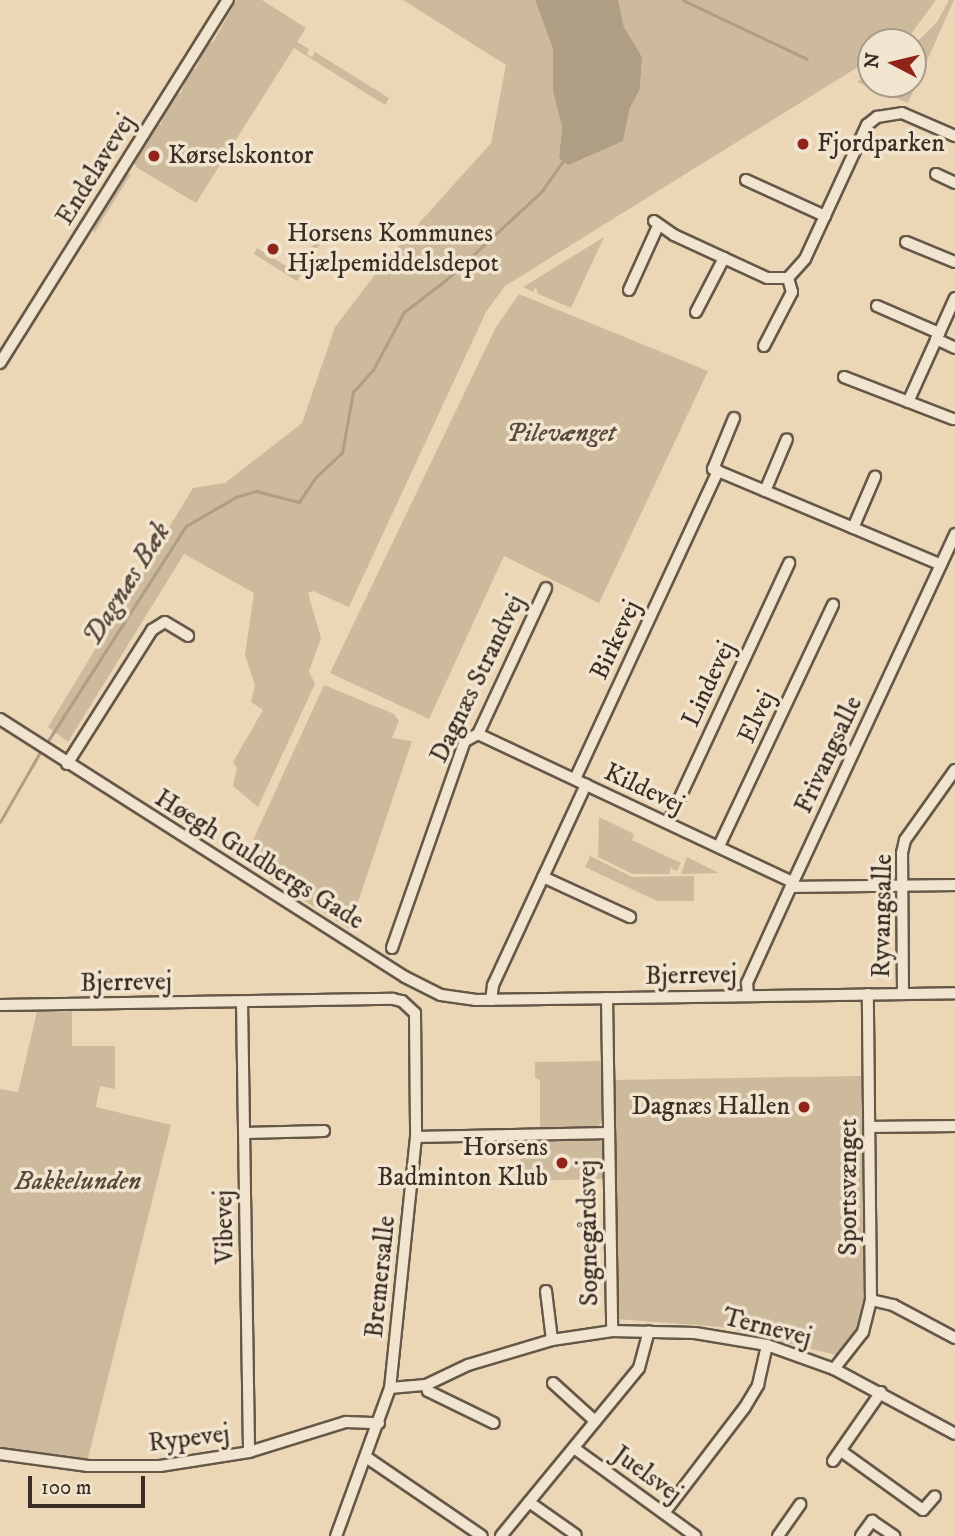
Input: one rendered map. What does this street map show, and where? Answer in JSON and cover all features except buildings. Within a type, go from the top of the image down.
[{"type":"street","name":"Endelavevej","points":[[0,363],[228,0]]},
{"type":"street","points":[[629,290],[656,223],[767,278],[788,278],[799,270],[867,125],[889,113],[915,118],[955,136]]},
{"type":"street","points":[[936,174],[955,183]]},
{"type":"street","points":[[746,180],[825,216]]},
{"type":"street","points":[[906,242],[955,262]]},
{"type":"street","points":[[696,312],[724,258]]},
{"type":"street","points":[[764,346],[792,292],[788,278]]},
{"type":"street","points":[[908,402],[955,298]]},
{"type":"street","points":[[877,306],[938,336],[955,348]]},
{"type":"street","points":[[844,377],[953,419]]},
{"type":"street","name":"Birkevej","points":[[575,779],[718,471],[713,469],[734,418]]},
{"type":"street","points":[[765,491],[787,439]]},
{"type":"street","points":[[718,471],[941,565]]},
{"type":"street","points":[[853,528],[875,477]]},
{"type":"street","name":"Frivangsalle","points":[[748,996],[747,983],[955,534]]},
{"type":"street","name":"Lindevej","points":[[668,823],[789,563]]},
{"type":"street","name":"Dagnæs Strandvej","points":[[392,948],[465,740],[478,734],[546,588]]},
{"type":"street","name":"Elvej","points":[[719,846],[833,605]]},
{"type":"street","points":[[68,764],[152,630],[164,622],[188,636]]},
{"type":"street","name":"Høegh Guldbergs Gade","points":[[0,719],[429,990]]},
{"type":"street","name":"Kildevej","points":[[478,734],[719,846],[792,884]]},
{"type":"street","name":"Ryvangsalle","points":[[903,994],[902,886],[905,841],[955,770]]},
{"type":"street","points":[[491,1000],[493,985],[586,785]]},
{"type":"street","points":[[543,877],[630,917]]},
{"type":"street","points":[[792,884],[955,885]]},
{"type":"street","name":"Bjerrevej","points":[[429,990],[457,999],[491,1000],[955,993]]},
{"type":"street","name":"Sportsvænget","points":[[834,1369],[863,1332],[871,1300],[868,994]]},
{"type":"street","name":"Sognegårdsvej","points":[[607,998],[612,1331]]},
{"type":"street","name":"Bjerrevej","points":[[0,1005],[393,999],[402,1001],[415,1013]]},
{"type":"street","name":"Vibevej","points":[[242,1002],[249,1452]]},
{"type":"street","name":"Bremersalle","points":[[336,1536],[390,1388],[416,1137],[415,1013]]},
{"type":"street","points":[[870,1128],[955,1126]]},
{"type":"street","points":[[245,1133],[324,1131]]},
{"type":"street","name":"Sognegårdsvej","points":[[416,1137],[609,1133]]},
{"type":"street","points":[[546,1291],[552,1340]]},
{"type":"street","points":[[871,1300],[893,1305],[955,1338]]},
{"type":"street","name":"Ternevej","points":[[390,1388],[426,1385],[468,1365],[552,1340],[612,1331],[695,1333],[768,1345],[834,1369],[955,1434]]},
{"type":"street","points":[[501,1536],[639,1368],[649,1331]]},
{"type":"street","points":[[664,1513],[745,1407],[758,1385],[768,1345]]},
{"type":"street","points":[[553,1382],[595,1421]]},
{"type":"street","points":[[426,1385],[428,1391],[494,1423]]},
{"type":"street","points":[[834,1461],[881,1392]]},
{"type":"street","name":"Rypevej","points":[[0,1454],[111,1467],[160,1466],[249,1452],[346,1422],[379,1423]]},
{"type":"street","name":"Juelsvej","points":[[574,1448],[695,1536]]},
{"type":"street","points":[[841,1451],[923,1510],[935,1496]]},
{"type":"street","points":[[366,1457],[482,1536]]},
{"type":"street","points":[[529,1502],[576,1535]]},
{"type":"street","points":[[778,1536],[800,1504]]},
{"type":"street","points":[[861,1536],[872,1521],[894,1536]]},
{"type":"green space","points":[[237,0],[262,0],[306,28],[297,42],[309,49],[307,54],[312,57],[315,52],[389,98],[385,105],[294,48],[196,203],[136,167],[133,160],[155,125],[161,124],[163,113],[174,95],[181,93],[188,73],[196,68],[207,43],[213,42]]},
{"type":"green space","points":[[403,0],[535,0],[553,49],[553,91],[562,127],[559,158],[623,141],[630,108],[640,89],[642,57],[624,27],[618,0],[936,0],[915,28],[857,28],[857,68],[505,286],[486,312],[349,607],[313,591],[308,593],[321,638],[309,671],[315,684],[258,807],[233,786],[237,768],[233,762],[263,710],[251,702],[255,685],[245,655],[254,593],[184,554],[68,742],[48,727],[193,488],[225,483],[302,423],[335,327],[387,259],[491,143],[506,65]]},
{"type":"green space","points":[[949,0],[954,0],[927,60],[927,32],[937,22]]},
{"type":"green space","points":[[896,98],[910,98],[908,103]]},
{"type":"green space","points":[[124,174],[131,174],[94,233],[93,224]]},
{"type":"green space","points":[[318,237],[323,239],[297,281],[254,254],[257,248],[296,272]]},
{"type":"green space","points":[[604,237],[571,308],[538,294],[536,287],[533,292],[523,287]]},
{"type":"green space","name":"Pilevænget","points":[[519,294],[708,371],[599,603],[504,556],[429,719],[330,673],[496,327]]},
{"type":"green space","points":[[324,685],[394,714],[399,721],[392,738],[412,741],[349,929],[243,862]]},
{"type":"green space","points":[[599,817],[634,834],[632,840],[681,863],[677,871],[670,868],[670,874],[633,874],[598,857]]},
{"type":"green space","points":[[586,854],[632,877],[694,876],[694,901],[657,901],[585,867],[590,857]]},
{"type":"green space","points":[[687,857],[719,873],[681,874]]},
{"type":"green space","name":"Bakkelunden","points":[[72,1011],[72,1046],[115,1046],[115,1089],[100,1086],[96,1107],[171,1125],[88,1458],[84,1460],[0,1448],[0,1089],[18,1092],[37,1012]]},
{"type":"green space","points":[[602,1061],[603,1121],[598,1126],[540,1128],[540,1080],[535,1078],[535,1062]]},
{"type":"green space","points":[[863,1076],[866,1298],[858,1329],[836,1355],[721,1327],[617,1319],[613,1080]]},
{"type":"green space","points":[[598,1139],[604,1143],[604,1179],[520,1181],[520,1141]]},
{"type":"shaded area","points":[[535,0],[618,0],[624,27],[642,57],[640,89],[630,108],[623,141],[568,165],[559,158],[562,127],[553,91],[553,49]]},
{"type":"waterway","points":[[683,0],[807,59]]},
{"type":"waterway","name":"Dagnæs Bæk","points":[[46,744],[186,526],[236,497],[256,491],[299,502],[316,477],[342,453],[353,392],[373,370],[404,312],[446,280],[542,191],[563,161]]},
{"type":"waterway","name":"Dagnæs Bæk","points":[[0,822],[42,749]]},
{"type":"place","name":"Fjordparken","points":[[803,144]]},
{"type":"place","name":"Kørselskontor","points":[[154,156]]},
{"type":"place","name":"Horsens Kommunes Hjælpemiddelsdepot","points":[[273,249]]},
{"type":"place","name":"Dagnæs Hallen","points":[[804,1107]]},
{"type":"place","name":"Horsens Badminton Klub","points":[[562,1163]]}]
